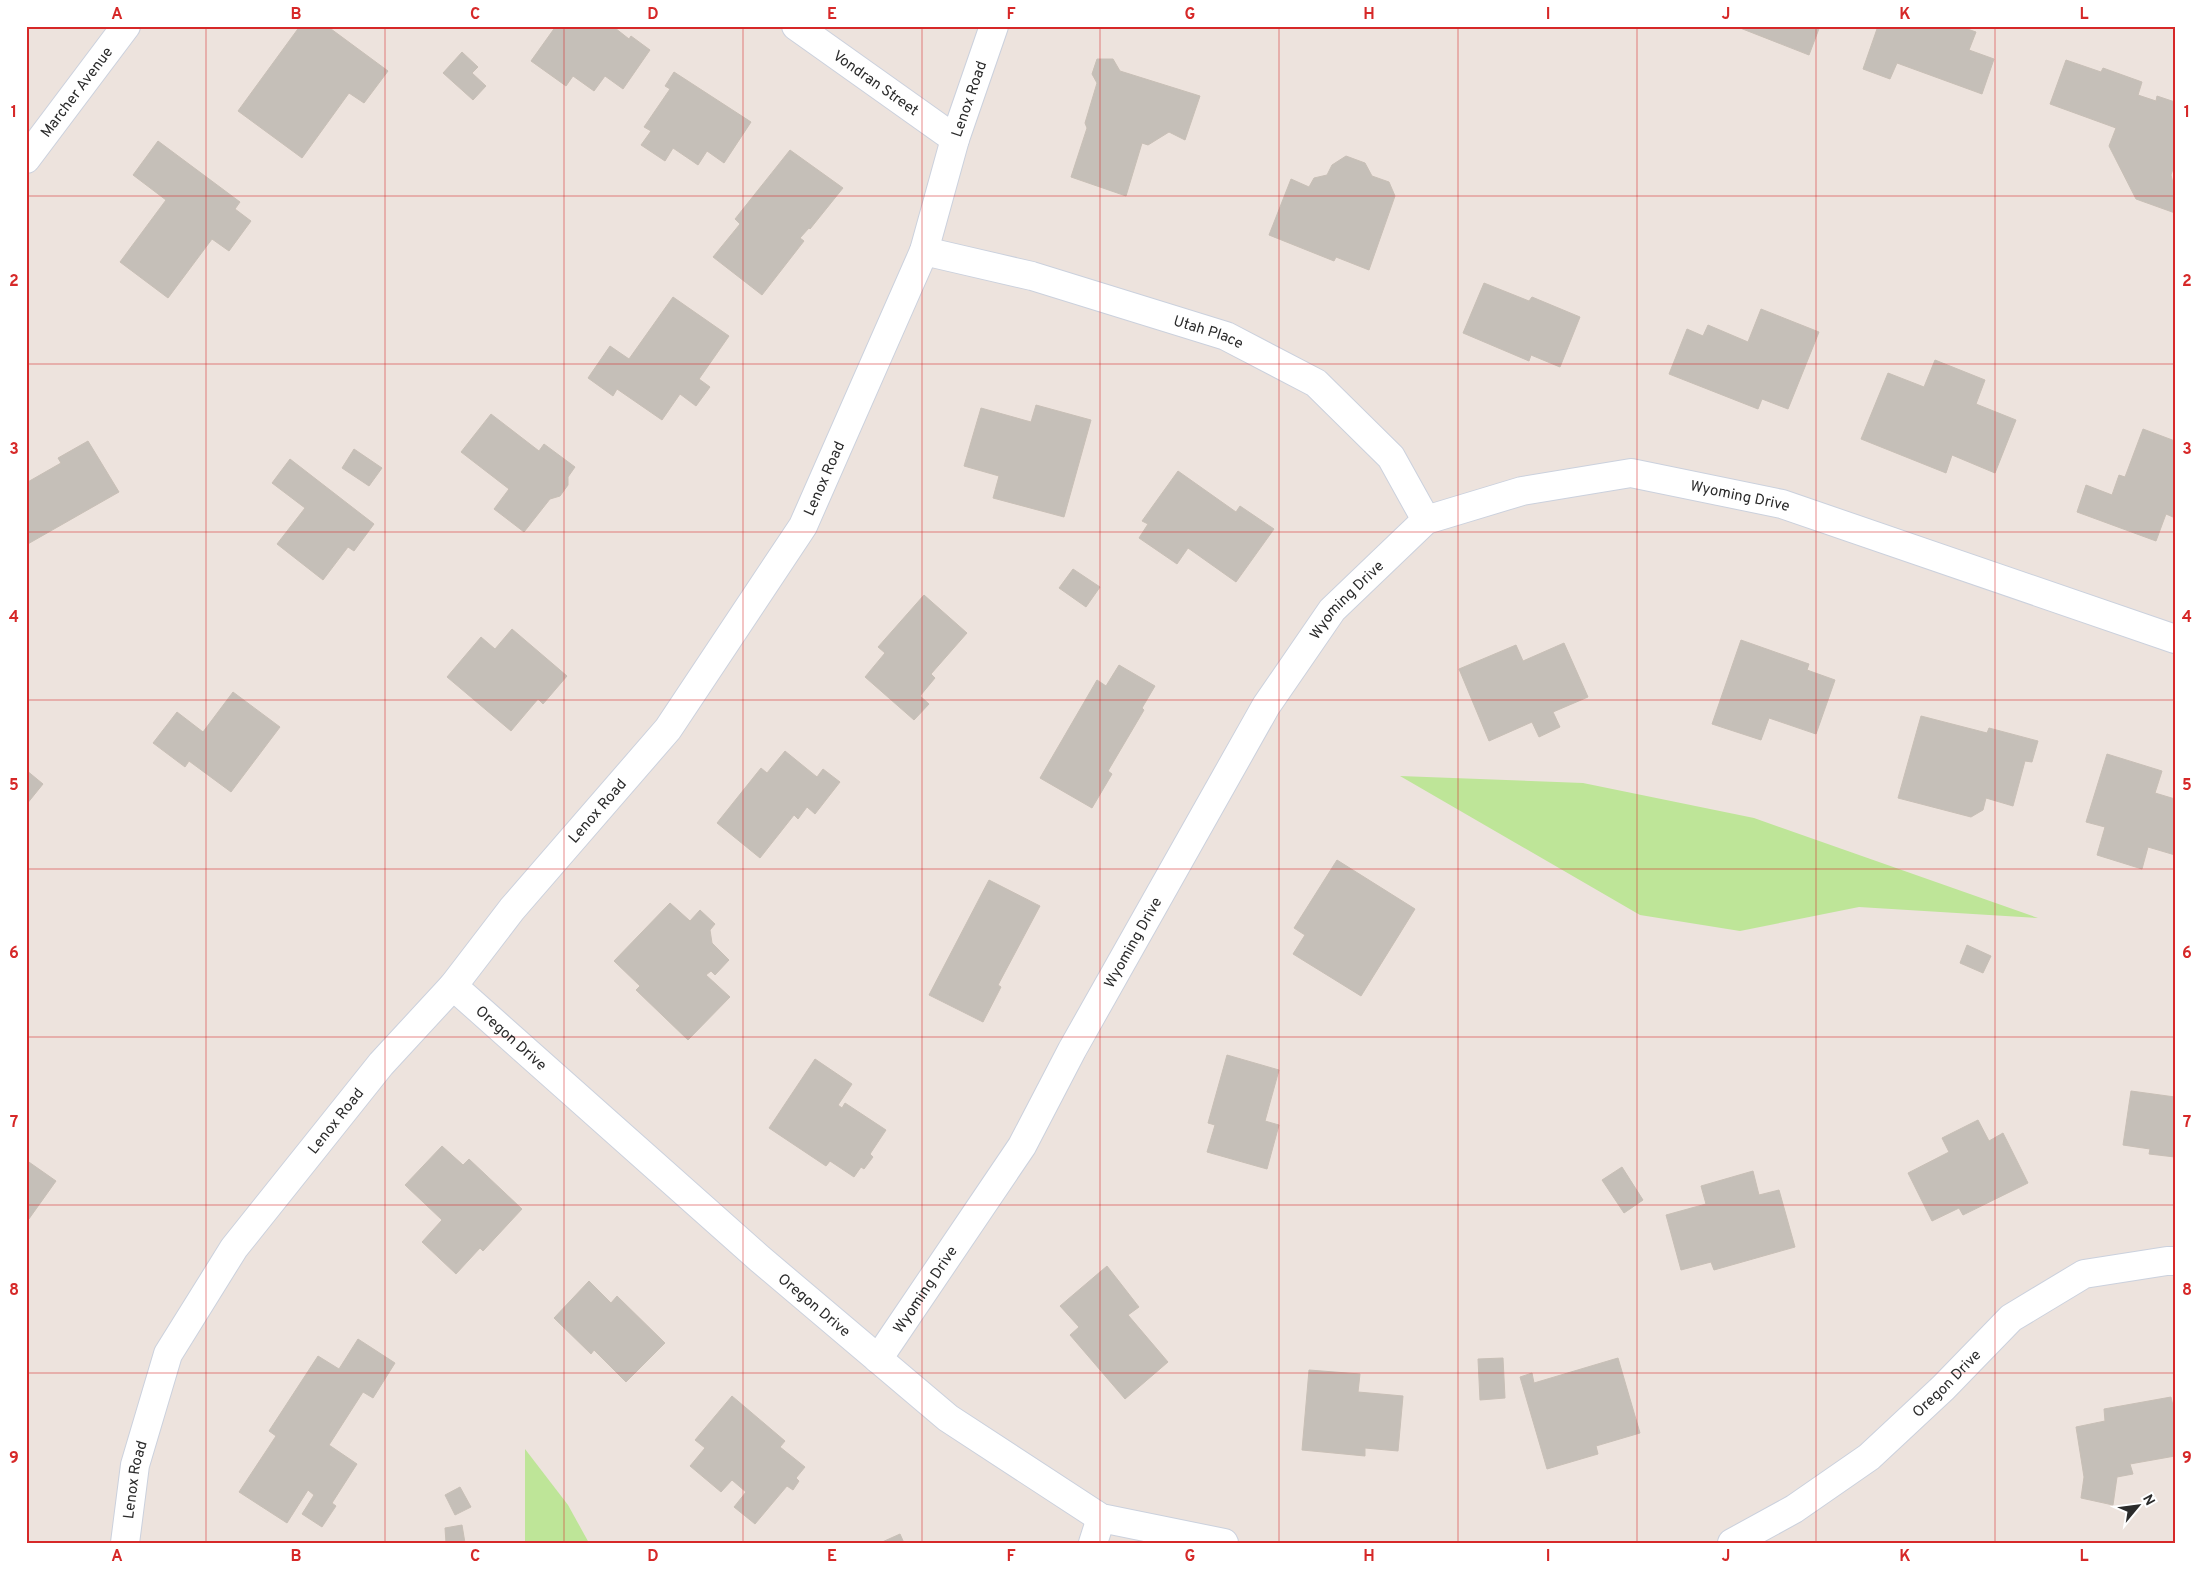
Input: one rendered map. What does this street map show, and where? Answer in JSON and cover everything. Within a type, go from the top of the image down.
[{"type":"street","name":"Marcher Avenue","points":[[26,159],[126,26]]},
{"type":"street","name":"Vondran Street","points":[[796,26],[955,139]]},
{"type":"street","name":"Lenox Road","points":[[125,1543],[135,1465],[168,1354],[234,1248],[381,1064],[453,986],[512,909],[668,729],[803,526],[924,251],[955,139],[994,26]]},
{"type":"street","name":"Utah Place","points":[[924,251],[1032,276],[1226,336],[1316,384],[1391,457],[1426,520]]},
{"type":"street","name":"Wyoming Drive","points":[[878,1360],[1022,1146],[1072,1050],[1266,706],[1332,610],[1426,520],[1522,491],[1631,473],[1782,504],[2175,639]]},
{"type":"street","name":"Oregon Drive","points":[[453,986],[760,1259],[878,1360],[948,1418],[1097,1530],[1224,1543]]},
{"type":"street","name":"Oregon Drive","points":[[1732,1543],[1794,1509],[1868,1457],[1943,1388],[2011,1318],[2084,1274],[2167,1260],[2175,1261]]},
{"type":"green space","points":[[1400,776],[1583,783],[1754,818],[2038,918],[1859,907],[1740,931],[1640,915]]},
{"type":"green space","points":[[525,1449],[568,1505],[589,1543],[525,1543]]},
{"type":"building","points":[[300,26],[327,26],[388,71],[364,103],[349,93],[302,158],[238,111]]},
{"type":"building","points":[[556,26],[616,26],[615,28],[629,39],[631,36],[650,50],[623,89],[605,76],[594,91],[573,76],[566,86],[531,61]]},
{"type":"building","points":[[1735,26],[1820,26],[1809,55]]},
{"type":"building","points":[[1878,26],[1959,26],[1976,32],[1969,50],[1994,59],[1982,94],[1897,63],[1890,79],[1863,69]]},
{"type":"building","points":[[462,52],[478,67],[472,73],[486,86],[473,100],[443,73]]},
{"type":"building","points":[[1097,59],[1113,59],[1120,71],[1200,96],[1185,140],[1169,132],[1148,145],[1142,143],[1126,196],[1071,177],[1087,128],[1085,123],[1097,83],[1092,74]]},
{"type":"building","points":[[2066,60],[2101,72],[2103,68],[2142,82],[2138,95],[2156,101],[2157,96],[2175,102],[2175,163],[2171,175],[2175,191],[2175,213],[2136,199],[2109,146],[2116,128],[2050,104]]},
{"type":"building","points":[[674,72],[751,122],[724,163],[707,151],[698,165],[673,148],[665,161],[641,145],[651,131],[644,127],[670,89],[665,86]]},
{"type":"building","points":[[158,141],[240,202],[235,209],[251,221],[229,251],[212,239],[168,298],[120,262],[166,200],[133,175]]},
{"type":"building","points":[[790,150],[843,188],[810,229],[800,238],[804,241],[762,295],[713,257],[740,224],[735,219]]},
{"type":"building","points":[[1346,156],[1365,163],[1372,176],[1389,182],[1395,196],[1369,270],[1336,257],[1334,261],[1269,235],[1291,179],[1309,187],[1314,178],[1327,175],[1332,165]]},
{"type":"building","points":[[1484,283],[1529,301],[1532,297],[1580,317],[1560,367],[1531,355],[1529,361],[1463,333]]},
{"type":"building","points":[[673,297],[729,336],[699,379],[710,387],[696,406],[680,394],[662,420],[617,389],[613,396],[588,378],[610,346],[629,359]]},
{"type":"building","points":[[1761,309],[1819,332],[1788,409],[1762,399],[1758,409],[1669,374],[1687,329],[1703,336],[1708,325],[1748,342]]},
{"type":"building","points":[[1935,360],[1985,380],[1976,404],[2016,420],[1995,473],[1952,455],[1946,473],[1861,439],[1888,373],[1924,387]]},
{"type":"building","points":[[1036,405],[1091,420],[1064,517],[993,498],[999,476],[964,466],[981,408],[1031,422]]},
{"type":"building","points":[[491,414],[539,451],[544,444],[575,467],[568,477],[568,485],[560,496],[550,499],[524,532],[494,509],[509,489],[461,452]]},
{"type":"building","points":[[2143,429],[2175,441],[2175,513],[2173,517],[2166,514],[2156,541],[2077,512],[2086,485],[2112,495],[2119,475],[2125,477]]},
{"type":"building","points":[[88,441],[119,492],[26,545],[26,483],[61,463],[58,458]]},
{"type":"building","points":[[354,449],[382,468],[369,486],[342,468]]},
{"type":"building","points":[[290,459],[374,524],[354,551],[348,547],[323,580],[277,544],[305,508],[272,483]]},
{"type":"building","points":[[1178,471],[1236,512],[1240,506],[1274,529],[1236,582],[1188,548],[1177,564],[1139,538],[1148,524],[1142,521]]},
{"type":"building","points":[[1073,569],[1100,587],[1086,607],[1059,588]]},
{"type":"building","points":[[924,595],[967,633],[931,674],[935,678],[920,696],[929,704],[914,720],[865,677],[885,653],[878,647]]},
{"type":"building","points":[[512,629],[567,676],[543,704],[538,699],[511,731],[447,677],[481,637],[495,649]]},
{"type":"building","points":[[1741,640],[1809,664],[1807,670],[1835,680],[1816,734],[1769,718],[1761,740],[1712,724]]},
{"type":"building","points":[[1564,643],[1588,697],[1553,712],[1560,727],[1539,737],[1532,722],[1489,741],[1459,669],[1516,645],[1523,661]]},
{"type":"building","points":[[1119,665],[1155,686],[1142,708],[1144,710],[1108,771],[1112,774],[1092,808],[1040,778],[1097,680],[1106,686]]},
{"type":"building","points":[[233,692],[280,727],[231,792],[189,761],[185,767],[153,743],[177,712],[203,732]]},
{"type":"building","points":[[1921,716],[1987,733],[1989,728],[2038,741],[2032,762],[2025,761],[2013,806],[1986,798],[1983,810],[1971,817],[1898,798]]},
{"type":"building","points":[[785,751],[817,777],[823,769],[840,782],[815,814],[807,807],[798,819],[794,815],[760,858],[717,823],[761,768],[767,773]]},
{"type":"building","points":[[2107,754],[2162,771],[2155,793],[2175,799],[2175,855],[2148,847],[2142,869],[2097,855],[2105,827],[2086,822]]},
{"type":"building","points":[[26,770],[43,784],[26,805]]},
{"type":"building","points":[[1337,860],[1415,909],[1361,996],[1293,954],[1305,935],[1294,928]]},
{"type":"building","points":[[989,880],[1040,906],[998,985],[1001,987],[983,1022],[929,995]]},
{"type":"building","points":[[670,903],[690,921],[700,910],[715,924],[710,930],[712,943],[729,960],[715,975],[711,971],[706,975],[730,997],[688,1040],[636,990],[640,986],[614,961]]},
{"type":"building","points":[[1967,945],[1991,956],[1983,973],[1960,963]]},
{"type":"building","points":[[1227,1055],[1279,1070],[1265,1121],[1279,1125],[1267,1169],[1207,1152],[1215,1125],[1208,1123]]},
{"type":"building","points":[[815,1059],[852,1084],[838,1105],[842,1108],[845,1103],[886,1130],[870,1154],[873,1157],[864,1169],[861,1167],[854,1177],[830,1161],[826,1166],[769,1128]]},
{"type":"building","points":[[2131,1091],[2175,1097],[2175,1157],[2149,1154],[2150,1149],[2123,1145]]},
{"type":"building","points":[[1978,1120],[1989,1141],[2003,1133],[2028,1183],[1963,1215],[1959,1208],[1932,1221],[1908,1173],[1949,1152],[1942,1138]]},
{"type":"building","points":[[442,1146],[463,1165],[469,1159],[522,1209],[483,1251],[480,1248],[456,1274],[422,1242],[442,1220],[405,1185]]},
{"type":"building","points":[[26,1160],[56,1181],[26,1223]]},
{"type":"building","points":[[1622,1167],[1643,1200],[1624,1213],[1602,1180]]},
{"type":"building","points":[[1753,1171],[1759,1195],[1779,1190],[1795,1247],[1714,1270],[1711,1262],[1681,1270],[1666,1215],[1706,1204],[1701,1186]]},
{"type":"building","points":[[1107,1266],[1139,1307],[1128,1315],[1168,1362],[1125,1399],[1070,1335],[1079,1327],[1060,1306]]},
{"type":"building","points":[[589,1281],[611,1303],[617,1296],[665,1343],[626,1382],[594,1350],[591,1354],[554,1318]]},
{"type":"building","points":[[358,1339],[395,1363],[373,1398],[363,1392],[329,1445],[357,1464],[332,1503],[336,1506],[322,1527],[302,1514],[314,1495],[308,1490],[287,1523],[239,1492],[276,1436],[269,1431],[318,1356],[339,1369]]},
{"type":"building","points":[[1503,1358],[1505,1398],[1480,1400],[1478,1359]]},
{"type":"building","points":[[1618,1358],[1640,1433],[1596,1446],[1598,1454],[1547,1469],[1520,1377],[1532,1373],[1534,1383]]},
{"type":"building","points":[[1309,1370],[1360,1374],[1358,1392],[1403,1396],[1398,1451],[1365,1448],[1365,1456],[1302,1450]]},
{"type":"building","points":[[732,1396],[785,1441],[780,1447],[805,1467],[796,1478],[799,1481],[793,1490],[787,1486],[755,1524],[734,1507],[746,1492],[732,1480],[721,1492],[690,1466],[705,1448],[695,1440]]},
{"type":"building","points":[[2171,1397],[2175,1415],[2175,1456],[2130,1464],[2133,1474],[2117,1477],[2113,1505],[2081,1498],[2084,1477],[2076,1427],[2105,1421],[2104,1409]]},
{"type":"building","points":[[460,1487],[471,1507],[455,1515],[445,1495]]},
{"type":"building","points":[[462,1525],[465,1543],[446,1543],[445,1528]]},
{"type":"building","points":[[900,1534],[904,1543],[880,1543]]}]
